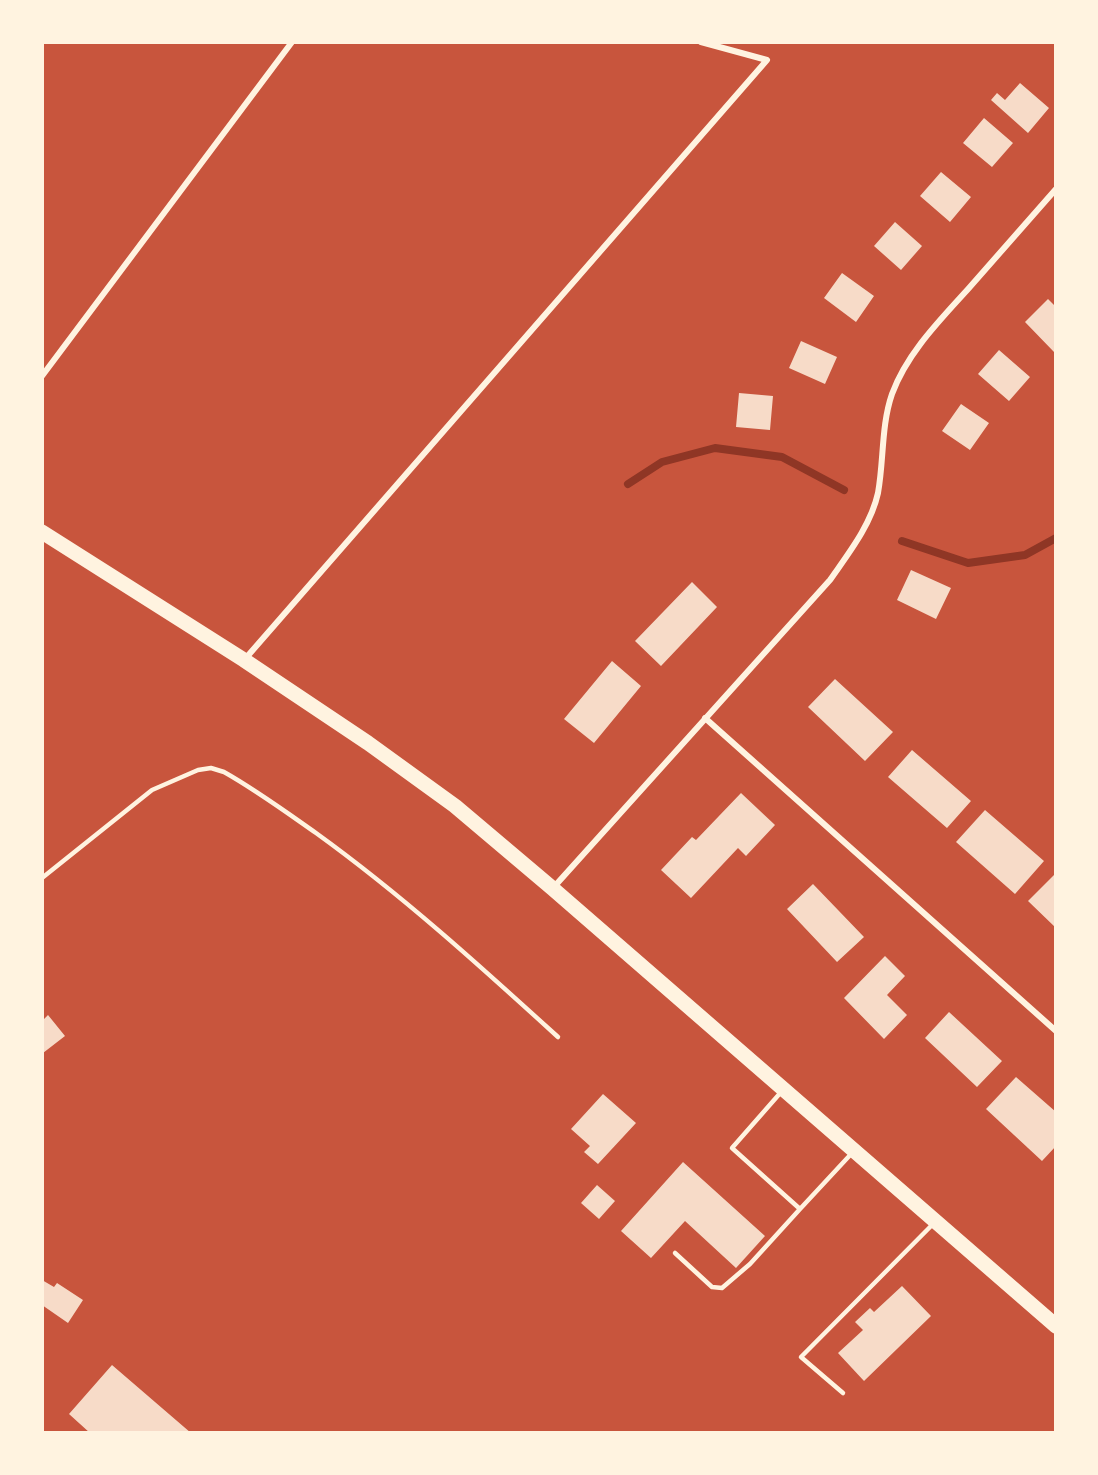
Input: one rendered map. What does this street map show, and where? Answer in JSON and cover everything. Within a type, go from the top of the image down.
[{"type":"main road","points":[[42,532],[244,660],[368,743],[497,841],[1056,1326]]},
{"type":"street","points":[[42,376],[292,42]]},
{"type":"street","points":[[244,660],[767,60],[700,42]]},
{"type":"street","points":[[552,888],[830,580],[866,524],[878,494],[885,423],[892,394],[908,362],[933,328],[1056,189]]},
{"type":"street","points":[[705,718],[1056,1032]]},
{"type":"lane","points":[[42,878],[152,790],[198,770],[211,768],[224,772],[290,815],[391,889],[456,944],[558,1037]]},
{"type":"lane","points":[[784,1089],[732,1148],[800,1209]]},
{"type":"lane","points":[[675,1253],[712,1287],[722,1288],[750,1264],[854,1150]]},
{"type":"lane","points":[[843,1393],[801,1357],[936,1221]]},
{"type":"building","points":[[1020,83],[1049,108],[1028,133],[991,100],[997,93],[1005,100]]},
{"type":"building","points":[[984,118],[1013,143],[992,167],[963,143]]},
{"type":"building","points":[[941,172],[971,197],[950,222],[920,196]]},
{"type":"building","points":[[895,222],[922,246],[901,270],[874,246]]},
{"type":"building","points":[[842,273],[874,296],[856,322],[824,298]]},
{"type":"building","points":[[1048,299],[1056,307],[1056,350],[1054,352],[1025,322]]},
{"type":"building","points":[[801,341],[837,357],[825,384],[789,368]]},
{"type":"building","points":[[999,350],[1030,377],[1009,401],[978,374]]},
{"type":"building","points":[[739,393],[773,396],[770,430],[736,427]]},
{"type":"building","points":[[961,404],[989,423],[970,450],[942,431]]},
{"type":"building","points":[[911,570],[951,588],[936,619],[897,600]]},
{"type":"building","points":[[692,582],[717,607],[661,666],[635,641]]},
{"type":"building","points":[[612,661],[641,686],[594,743],[564,719]]},
{"type":"building","points":[[835,679],[893,732],[865,761],[808,707]]},
{"type":"building","points":[[912,750],[971,801],[947,828],[888,777]]},
{"type":"building","points":[[741,793],[775,825],[746,856],[738,848],[691,898],[661,870],[692,837],[696,840]]},
{"type":"building","points":[[985,810],[1044,861],[1015,894],[956,842]]},
{"type":"building","points":[[1056,873],[1056,928],[1028,901]]},
{"type":"building","points":[[813,884],[864,937],[837,962],[787,909]]},
{"type":"building","points":[[885,956],[905,976],[887,995],[907,1015],[884,1039],[844,998]]},
{"type":"building","points":[[949,1012],[1002,1061],[977,1087],[925,1038]]},
{"type":"building","points":[[48,1015],[65,1036],[43,1053],[42,1021]]},
{"type":"building","points":[[1016,1077],[1056,1112],[1056,1146],[1042,1161],[986,1109]]},
{"type":"building","points":[[603,1094],[636,1123],[598,1164],[584,1152],[590,1146],[571,1129]]},
{"type":"building","points":[[683,1162],[765,1236],[736,1268],[685,1221],[651,1258],[621,1231]]},
{"type":"building","points":[[597,1185],[615,1201],[599,1219],[581,1203]]},
{"type":"building","points":[[42,1280],[54,1287],[57,1283],[83,1300],[68,1323],[42,1305]]},
{"type":"building","points":[[902,1286],[931,1316],[864,1381],[838,1353],[863,1330],[855,1322],[870,1308],[874,1312]]},
{"type":"building","points":[[112,1365],[191,1433],[90,1433],[69,1414]]},
{"type":"waterway","points":[[628,484],[662,462],[715,448],[782,457],[844,490]]},
{"type":"waterway","points":[[902,541],[968,563],[1025,555],[1056,538]]}]
